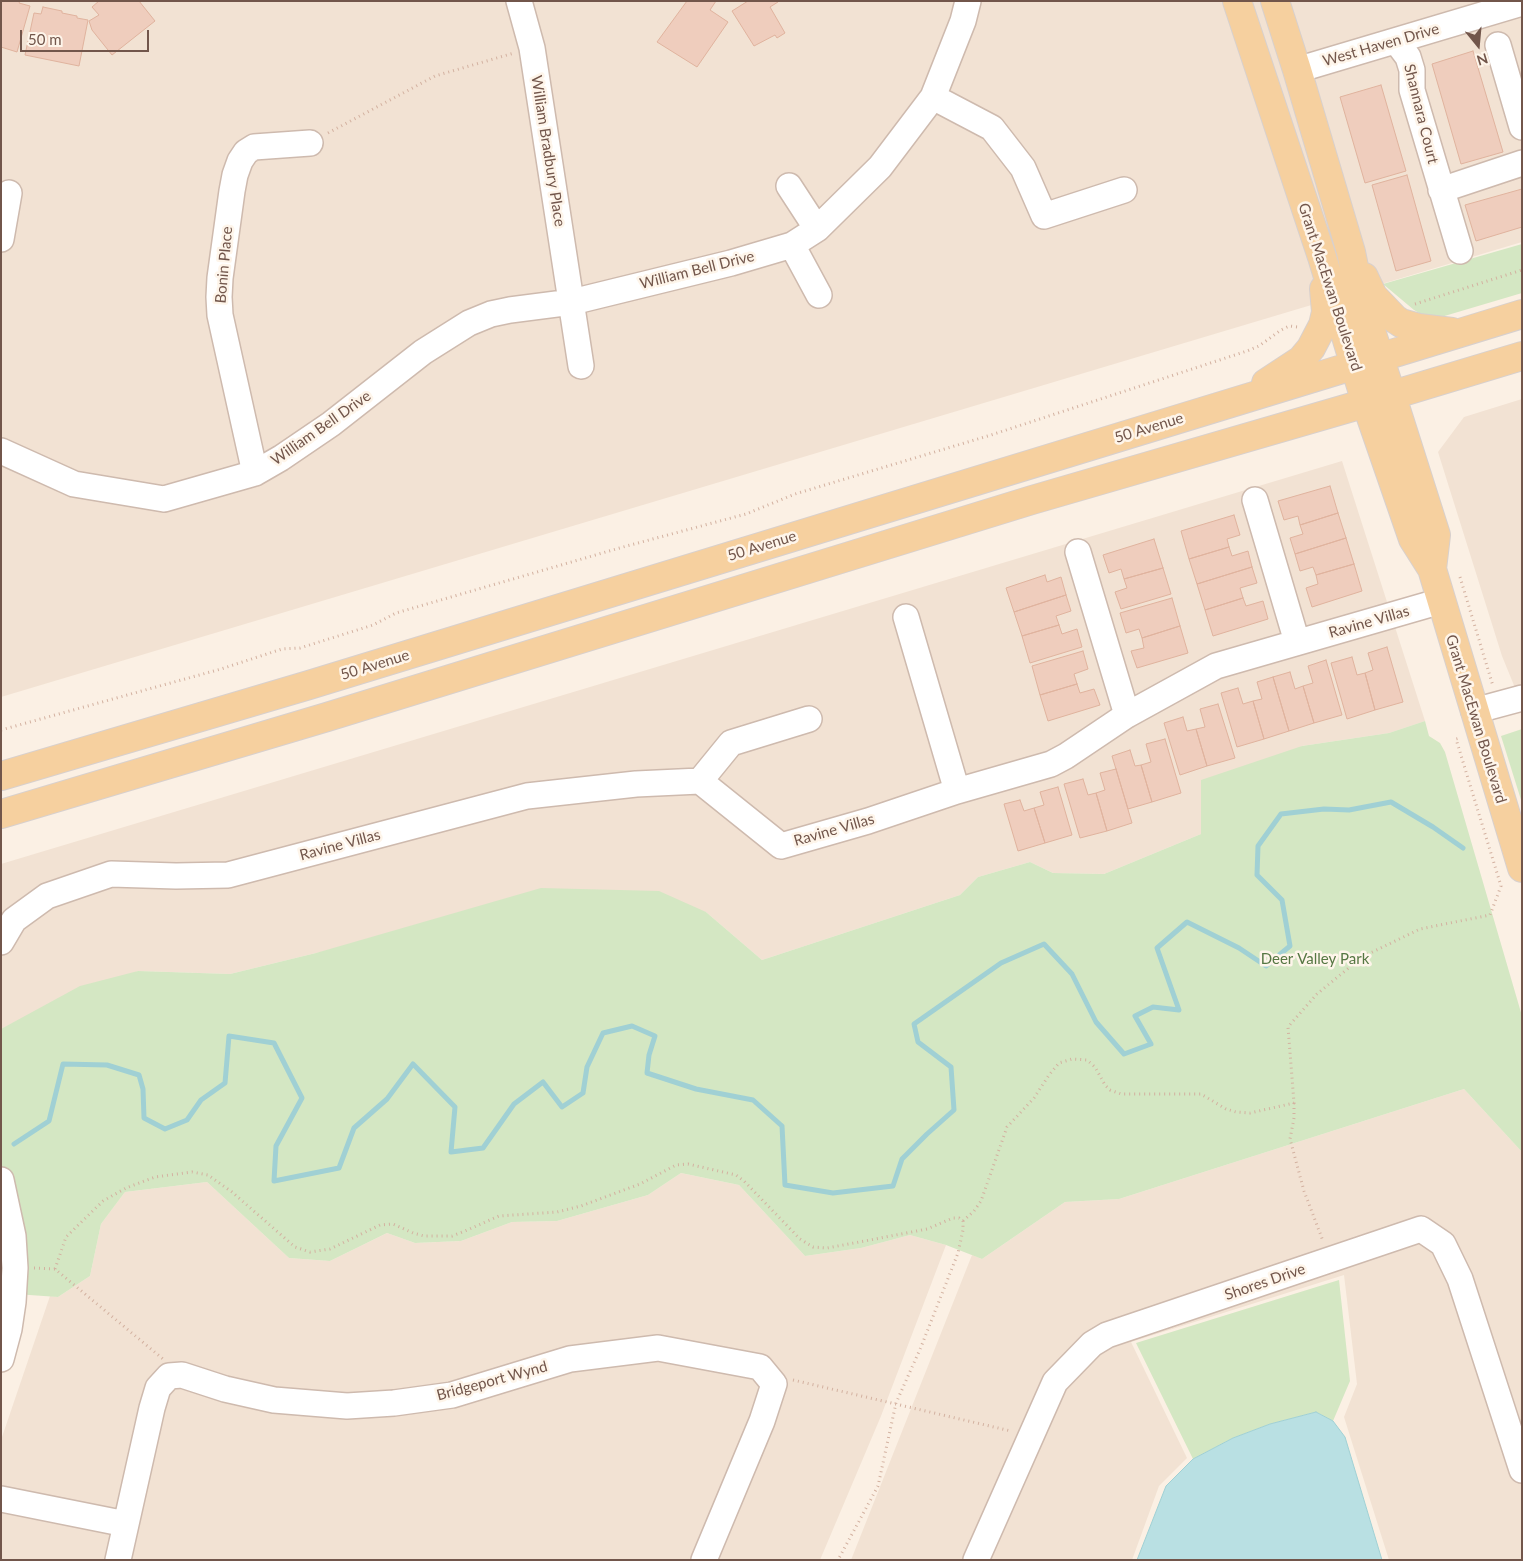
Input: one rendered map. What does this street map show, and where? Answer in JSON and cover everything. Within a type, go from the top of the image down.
[{"type":"main road","name":"Grant MacEwan Boulevard","points":[[1237,1],[1322,258],[1367,362],[1379,398],[1413,539],[1432,569],[1441,601],[1484,716],[1522,868]]},
{"type":"main road","name":"Grant MacEwan Boulevard","points":[[1275,1],[1351,252],[1360,296],[1367,362]]},
{"type":"main road","points":[[1351,252],[1373,296],[1394,319],[1419,328],[1461,333]]},
{"type":"main road","points":[[1233,402],[1272,380],[1301,360],[1311,348],[1323,325],[1326,312],[1322,258]]},
{"type":"main road","name":"50 Avenue","points":[[1,776],[309,685],[1522,314]]},
{"type":"main road","points":[[1,814],[327,717],[1032,500],[1522,356]]},
{"type":"street","name":"William Bradbury Place","points":[[519,1],[532,48],[572,302]]},
{"type":"street","name":"William Bell Drive","points":[[1,451],[74,484],[164,499],[255,473],[304,444],[423,352],[469,323],[491,314],[572,302],[731,263],[792,245],[817,229],[880,167],[933,97],[963,21],[968,1]]},
{"type":"street","name":"West Haven Drive","points":[[1297,70],[1522,3]]},
{"type":"street","name":"Shannara Court","points":[[1396,41],[1395,61],[1400,74],[1412,90],[1460,251]]},
{"type":"street","points":[[1498,45],[1522,127]]},
{"type":"street","points":[[933,97],[992,128],[1023,168],[1044,216],[1124,190]]},
{"type":"street","name":"Bonin Place","points":[[255,473],[220,315],[220,278],[232,191],[240,160],[246,152],[254,147],[310,143]]},
{"type":"street","points":[[1441,190],[1522,163]]},
{"type":"street","points":[[789,186],[817,229]]},
{"type":"street","points":[[1,239],[9,193]]},
{"type":"street","points":[[792,245],[819,295]]},
{"type":"street","points":[[572,302],[581,366]]},
{"type":"street","points":[[1255,500],[1297,642]]},
{"type":"street","points":[[1078,552],[1127,715]]},
{"type":"street","name":"Ravine Villas","points":[[1,942],[14,920],[47,896],[111,874],[228,875],[527,796],[636,784],[700,781],[781,846],[1051,764],[1127,715],[1216,666],[1441,601]]},
{"type":"street","points":[[906,618],[957,792]]},
{"type":"street","points":[[1484,716],[1522,698]]},
{"type":"street","points":[[700,781],[731,742],[809,719]]},
{"type":"street","points":[[1,1180],[13,1236],[14,1268],[13,1302],[9,1329],[1,1360]]},
{"type":"street","name":"Shores Drive","points":[[976,1560],[1055,1382],[1092,1344],[1108,1336],[1421,1229],[1443,1244],[1460,1280],[1522,1470]]},
{"type":"street","name":"Bridgeport Wynd","points":[[182,1375],[225,1389],[274,1400],[347,1406],[394,1403],[452,1395],[570,1359],[658,1348],[760,1367],[766,1374]]},
{"type":"street","points":[[704,1560],[762,1421],[774,1384],[766,1374]]},
{"type":"street","points":[[118,1560],[158,1388],[169,1376],[182,1375]]},
{"type":"street","points":[[1,1499],[126,1524]]},
{"type":"path","points":[[310,143],[435,76],[532,48]]},
{"type":"path","points":[[1411,305],[1522,270]]},
{"type":"path","points":[[1,730],[221,669],[282,649],[300,648],[373,625],[396,613],[623,547],[746,514],[794,494],[991,435],[1247,351],[1259,346],[1289,326],[1310,329],[1318,334]]},
{"type":"path","points":[[1330,1260],[1304,1191],[1290,1139],[1294,1118],[1294,1103],[1288,1027],[1317,994],[1362,957],[1420,929],[1490,915],[1501,886],[1456,739],[1484,716],[1459,575]]},
{"type":"path","points":[[963,1221],[974,1211],[981,1200],[1007,1127],[1034,1098],[1058,1063],[1072,1059],[1086,1060],[1095,1067],[1110,1090],[1121,1094],[1200,1094],[1236,1112],[1250,1113],[1294,1103]]},
{"type":"path","points":[[182,1375],[55,1269],[66,1237],[103,1201],[126,1188],[155,1177],[192,1172],[208,1175],[232,1192],[295,1247],[310,1252],[330,1249],[380,1225],[393,1224],[424,1236],[452,1236],[499,1216],[557,1212],[581,1206],[640,1184],[676,1165],[688,1164],[736,1175],[800,1239],[813,1247],[827,1248],[919,1230],[954,1218],[959,1218],[963,1221]]},
{"type":"path","points":[[838,1560],[878,1486],[896,1403],[921,1347],[958,1253],[964,1230],[963,1221]]},
{"type":"path","points":[[766,1374],[1032,1435]]},
{"type":"shaded area","points":[[1,1],[1522,1],[1522,242],[1,697]]},
{"type":"shaded area","points":[[1522,399],[1522,705],[1502,656],[1438,452],[1464,417]]},
{"type":"shaded area","points":[[1342,461],[1425,721],[1389,733],[1302,746],[1201,834],[1104,874],[1053,873],[1030,862],[978,877],[960,895],[762,960],[706,912],[316,953],[230,974],[138,971],[1,1029],[1,864]]},
{"type":"shaded area","points":[[1464,1089],[1522,1152],[1522,1560],[1389,1560],[1344,1417],[1357,1384],[1344,1275],[1131,1342],[1187,1458],[1159,1486],[1132,1560],[851,1560],[972,1255],[982,1259],[1065,1202],[1119,1199]]},
{"type":"shaded area","points":[[681,1173],[739,1185],[805,1256],[861,1248],[910,1235],[946,1245],[881,1416],[820,1560],[1,1560],[1,1440],[50,1296],[58,1297],[90,1276],[101,1224],[125,1192],[207,1182],[289,1258],[330,1261],[387,1233],[415,1243],[461,1241],[512,1222],[557,1221],[648,1195]]},
{"type":"green space","points":[[1522,244],[1522,293],[1431,320],[1414,310],[1383,284]]},
{"type":"green space","name":"Deer Valley Park","points":[[1425,721],[1429,736],[1440,743],[1445,752],[1522,1016],[1522,1152],[1464,1089],[1119,1199],[1065,1202],[982,1259],[946,1245],[910,1235],[861,1248],[805,1256],[739,1185],[681,1173],[648,1195],[557,1221],[512,1222],[461,1241],[415,1243],[387,1233],[330,1261],[289,1258],[207,1182],[125,1192],[101,1224],[90,1276],[58,1297],[1,1293],[1,1029],[80,986],[138,971],[230,974],[316,953],[541,888],[659,891],[706,912],[762,960],[960,895],[978,877],[1030,862],[1053,873],[1104,874],[1201,834],[1201,780],[1302,746],[1389,733]]},
{"type":"green space","points":[[1522,729],[1522,803],[1501,736]]},
{"type":"green space","points":[[1339,1280],[1350,1381],[1333,1421],[1316,1412],[1270,1424],[1233,1438],[1193,1459],[1136,1343]]},
{"type":"water","points":[[1316,1412],[1333,1421],[1345,1437],[1382,1560],[1137,1560],[1166,1486],[1193,1459],[1233,1438],[1270,1424]]},
{"type":"building","points":[[1,1],[20,1],[19,3],[30,6],[17,52],[1,47]]},
{"type":"building","points":[[99,1],[139,1],[155,21],[112,55],[92,30],[89,21],[99,15],[92,7]]},
{"type":"building","points":[[687,1],[716,1],[710,10],[728,22],[697,67],[657,42]]},
{"type":"building","points":[[748,1],[777,1],[770,7],[785,33],[777,38],[775,35],[754,46],[732,11]]},
{"type":"building","points":[[43,7],[88,20],[79,66],[25,55],[34,13],[41,14]]},
{"type":"building","points":[[1473,51],[1503,152],[1461,164],[1432,64]]},
{"type":"building","points":[[1381,85],[1406,171],[1365,183],[1340,97]]},
{"type":"building","points":[[1407,175],[1431,261],[1396,271],[1372,185]]},
{"type":"building","points":[[1522,189],[1522,227],[1476,241],[1465,205]]},
{"type":"building","points":[[1330,486],[1338,513],[1300,525],[1298,516],[1284,520],[1278,501]]},
{"type":"building","points":[[1338,513],[1346,538],[1295,554],[1290,538],[1303,534],[1300,525]]},
{"type":"building","points":[[1234,515],[1240,535],[1227,539],[1229,547],[1189,559],[1181,531]]},
{"type":"building","points":[[1346,538],[1354,564],[1316,575],[1313,567],[1300,571],[1295,554]]},
{"type":"building","points":[[1154,539],[1163,568],[1124,579],[1121,569],[1109,573],[1103,555]]},
{"type":"building","points":[[1229,547],[1232,556],[1248,551],[1252,567],[1197,584],[1189,559]]},
{"type":"building","points":[[1354,564],[1362,591],[1312,607],[1306,588],[1318,584],[1316,575]]},
{"type":"building","points":[[1252,567],[1257,583],[1240,588],[1243,598],[1205,610],[1197,584]]},
{"type":"building","points":[[1163,568],[1171,594],[1121,609],[1115,592],[1127,588],[1124,579]]},
{"type":"building","points":[[1045,575],[1047,582],[1061,577],[1066,595],[1014,612],[1006,588]]},
{"type":"building","points":[[1066,595],[1071,611],[1056,616],[1059,625],[1022,636],[1014,612]]},
{"type":"building","points":[[1172,598],[1180,626],[1142,638],[1139,629],[1126,633],[1120,613]]},
{"type":"building","points":[[1243,598],[1246,606],[1263,601],[1268,619],[1213,636],[1205,610]]},
{"type":"building","points":[[1059,625],[1062,634],[1077,629],[1082,647],[1030,663],[1022,636]]},
{"type":"building","points":[[1180,626],[1188,653],[1137,668],[1131,651],[1144,648],[1142,638]]},
{"type":"building","points":[[1387,647],[1403,702],[1375,710],[1365,673],[1373,670],[1368,653]]},
{"type":"building","points":[[1083,651],[1088,669],[1074,674],[1077,684],[1040,695],[1032,666]]},
{"type":"building","points":[[1352,657],[1357,675],[1365,673],[1375,710],[1347,719],[1331,663]]},
{"type":"building","points":[[1326,660],[1342,715],[1314,723],[1303,686],[1313,683],[1308,666]]},
{"type":"building","points":[[1290,672],[1295,689],[1303,686],[1314,723],[1289,731],[1273,677]]},
{"type":"building","points":[[1273,677],[1289,731],[1264,739],[1253,701],[1262,699],[1257,682]]},
{"type":"building","points":[[1077,684],[1080,693],[1094,689],[1100,705],[1048,721],[1040,695]]},
{"type":"building","points":[[1238,688],[1243,704],[1253,701],[1264,739],[1237,747],[1221,693]]},
{"type":"building","points":[[1218,704],[1235,758],[1207,766],[1196,729],[1205,727],[1200,709]]},
{"type":"building","points":[[1183,717],[1187,731],[1196,729],[1207,766],[1180,775],[1164,723]]},
{"type":"building","points":[[1165,739],[1181,793],[1152,802],[1141,765],[1151,762],[1146,744]]},
{"type":"building","points":[[1130,750],[1135,766],[1141,765],[1152,802],[1128,809],[1112,756]]},
{"type":"building","points":[[1116,769],[1132,823],[1107,831],[1096,793],[1105,790],[1100,773]]},
{"type":"building","points":[[1083,779],[1088,795],[1096,793],[1107,831],[1080,838],[1064,784]]},
{"type":"building","points":[[1058,787],[1072,835],[1045,843],[1034,808],[1044,805],[1040,792]]},
{"type":"building","points":[[1020,800],[1024,811],[1034,808],[1045,843],[1018,851],[1004,804]]},
{"type":"waterway","points":[[14,1144],[49,1121],[63,1064],[107,1065],[139,1075],[143,1089],[144,1118],[165,1129],[187,1120],[201,1100],[225,1083],[229,1036],[274,1043],[302,1098],[276,1146],[274,1181],[339,1168],[354,1128],[387,1099],[413,1064],[455,1107],[451,1152],[483,1148],[514,1104],[543,1082],[562,1107],[583,1093],[587,1067],[603,1033],[632,1026],[655,1036],[649,1055],[647,1073],[696,1089],[753,1100],[782,1126],[785,1185],[833,1193],[893,1186],[902,1159],[954,1110],[951,1067],[918,1042],[914,1024],[1001,963],[1044,944],[1072,974],[1096,1022],[1124,1054],[1151,1044],[1135,1016],[1153,1007],[1179,1010],[1157,948],[1187,922],[1239,948],[1266,966],[1290,946],[1282,900],[1257,875],[1258,846],[1281,814],[1324,809],[1349,810],[1391,802],[1433,827],[1463,848]]}]
